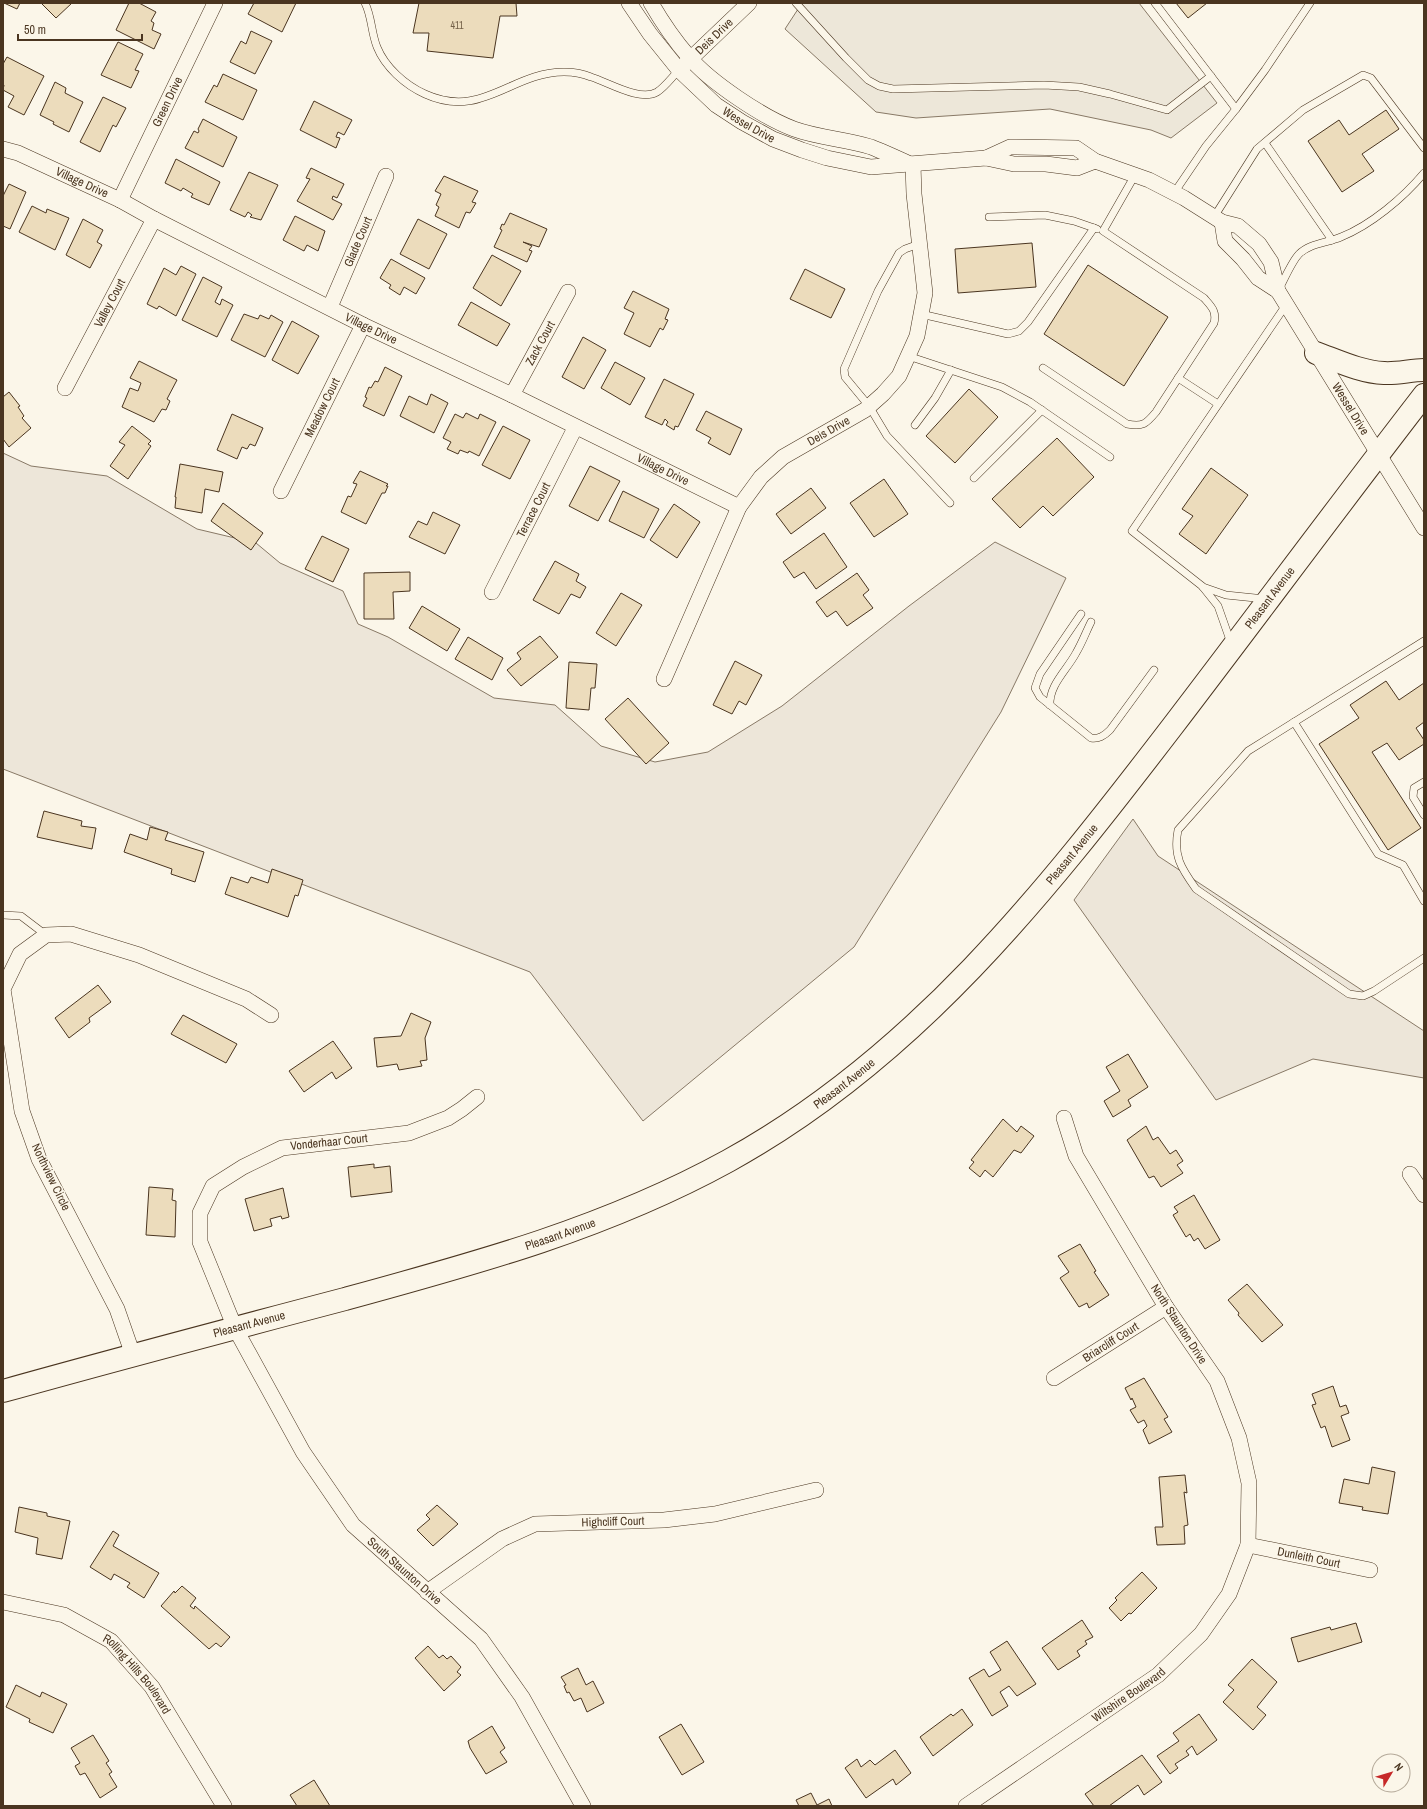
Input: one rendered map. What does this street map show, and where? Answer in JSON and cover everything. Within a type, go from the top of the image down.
[{"type":"main road","points":[[1316,353],[1370,372],[1395,373],[1424,370]]},
{"type":"main road","name":"Pleasant Avenue","points":[[3,1391],[434,1275],[554,1238],[625,1211],[677,1187],[728,1161],[800,1118],[870,1064],[928,1014],[1005,935],[1102,818],[1424,395]]},
{"type":"street","name":"Green Drive","points":[[120,200],[215,3]]},
{"type":"street","name":"Wessel Drive","points":[[629,3],[650,34],[679,70],[716,105],[742,122],[773,139],[826,158],[871,168],[986,158],[1010,147],[1076,148],[1095,161],[1135,175],[1174,193],[1218,220],[1238,226],[1259,244],[1271,262],[1278,291],[1286,305],[1424,528]]},
{"type":"street","name":"Wessel Drive","points":[[650,3],[690,58],[716,81],[770,118],[793,128],[818,136],[870,147],[913,165]]},
{"type":"street","name":"Deis Drive","points":[[679,70],[749,3]]},
{"type":"street","name":"Village Drive","points":[[3,149],[18,153],[120,200],[154,219],[363,325],[512,395],[575,428],[739,507]]},
{"type":"street","name":"Deis Drive","points":[[664,679],[739,507],[760,476],[782,457],[839,426],[869,406],[883,394],[899,376],[917,336],[925,294],[919,244],[913,165]]},
{"type":"street","name":"Glade Court","points":[[330,307],[386,176]]},
{"type":"street","name":"Valley Court","points":[[65,388],[154,219]]},
{"type":"street","name":"Wessel Drive","points":[[1218,220],[1225,241],[1243,259],[1258,278],[1278,291]]},
{"type":"street","name":"Zack Court","points":[[512,395],[568,292]]},
{"type":"street","name":"Meadow Court","points":[[281,491],[363,325]]},
{"type":"street","name":"Terrace Court","points":[[492,592],[575,428]]},
{"type":"street","points":[[46,935],[71,934],[139,955],[246,999],[271,1014]]},
{"type":"street","name":"Northview Circle","points":[[46,935],[20,954],[3,988],[22,1111],[37,1152],[117,1310],[133,1355]]},
{"type":"street","name":"Vonderhaar Court","points":[[235,1328],[200,1242],[200,1214],[213,1186],[243,1166],[282,1148],[409,1133],[448,1118],[476,1097]]},
{"type":"street","name":"North Staunton Drive","points":[[1064,1118],[1076,1156],[1166,1307],[1217,1381],[1239,1438],[1249,1483],[1248,1545]]},
{"type":"street","points":[[1410,1174],[1424,1195]]},
{"type":"street","name":"Briarcliff Court","points":[[1054,1378],[1166,1307]]},
{"type":"street","name":"South Staunton Drive","points":[[235,1328],[303,1452],[353,1525],[481,1639],[522,1697],[583,1806]]},
{"type":"street","name":"Highcliff Court","points":[[427,1592],[502,1539],[535,1524],[664,1520],[715,1514],[816,1490]]},
{"type":"street","name":"Dunleith Court","points":[[1248,1545],[1370,1570]]},
{"type":"street","name":"Wiltshire Boulevard","points":[[966,1806],[1158,1675],[1201,1634],[1229,1594],[1248,1545]]},
{"type":"street","name":"Rolling Hills Boulevard","points":[[3,1602],[64,1615],[111,1641],[152,1687],[224,1806]]},
{"type":"lane","points":[[365,3],[370,14],[377,47],[388,66],[405,83],[426,94],[452,103],[474,101],[523,80],[545,74],[565,72],[590,76],[633,93],[646,95],[657,92],[679,70]]},
{"type":"lane","points":[[796,3],[868,80],[879,86],[893,89],[1020,85],[1079,87],[1167,110],[1211,76]]},
{"type":"lane","points":[[1154,3],[1236,109]]},
{"type":"lane","points":[[1174,193],[1206,146],[1236,109],[1310,3]]},
{"type":"lane","points":[[1218,220],[1257,149],[1303,110],[1363,75],[1371,78],[1424,148]]},
{"type":"lane","points":[[1265,143],[1332,240]]},
{"type":"lane","points":[[1278,291],[1298,254],[1317,244],[1332,240],[1364,226],[1412,187],[1424,173]]},
{"type":"lane","points":[[1103,231],[1135,175]]},
{"type":"lane","points":[[989,217],[1044,215],[1074,221],[1103,231],[1204,298],[1212,307],[1216,315],[1214,323],[1156,412],[1148,421],[1140,426],[1127,424],[1043,368]]},
{"type":"lane","points":[[921,314],[1008,334],[1019,331],[1028,322],[1094,228]]},
{"type":"lane","points":[[919,244],[899,253],[878,291],[844,369],[845,377],[869,406],[887,436],[950,503]]},
{"type":"lane","points":[[1232,648],[1218,606],[1202,586],[1132,531],[1286,305]]},
{"type":"lane","points":[[908,356],[1002,387],[1042,410],[1110,457]]},
{"type":"lane","points":[[915,425],[935,398],[952,370]]},
{"type":"lane","points":[[1178,378],[1218,404]]},
{"type":"lane","points":[[974,478],[1042,410]]},
{"type":"lane","points":[[1202,586],[1226,595],[1269,599]]},
{"type":"lane","points":[[1081,614],[1040,674],[1035,688],[1040,698],[1091,738],[1097,739],[1104,736],[1110,730],[1154,670]]},
{"type":"lane","points":[[1050,705],[1049,697],[1076,654],[1091,622]]},
{"type":"lane","points":[[1424,641],[1248,751],[1178,830],[1175,844],[1177,858],[1184,873],[1196,889],[1349,994],[1363,996],[1374,991],[1424,958]]},
{"type":"lane","points":[[1294,722],[1378,854],[1403,865],[1424,901]]},
{"type":"lane","points":[[1424,782],[1414,788],[1413,797],[1424,815]]},
{"type":"lane","points":[[3,915],[21,916],[46,935]]},
{"type":"shaded area","points":[[802,3],[1139,3],[1217,103],[1171,138],[1151,130],[1050,109],[916,118],[876,112],[785,29]]},
{"type":"shaded area","points":[[3,453],[31,466],[107,476],[197,529],[256,543],[280,563],[343,591],[358,624],[388,637],[494,698],[555,705],[601,746],[655,762],[708,752],[782,706],[909,606],[995,542],[1066,578],[1001,712],[854,947],[643,1121],[530,972],[3,769]]},
{"type":"shaded area","points":[[1133,819],[1158,856],[1424,1031],[1424,1078],[1313,1059],[1216,1100],[1074,900]]},
{"type":"building","points":[[4,3],[20,3],[17,9]]},
{"type":"building","points":[[41,3],[72,3],[56,18]]},
{"type":"building","points":[[129,3],[139,3],[156,12],[151,21],[154,23],[152,30],[161,34],[154,49],[116,30]]},
{"type":"building","points":[[254,3],[296,3],[282,32],[248,14]]},
{"type":"building","points":[[419,3],[516,3],[517,16],[500,16],[493,58],[427,51],[429,33],[413,33]]},
{"type":"building","points":[[1176,3],[1207,3],[1188,18]]},
{"type":"building","points":[[251,31],[272,41],[255,74],[230,62],[241,41],[246,44]]},
{"type":"building","points":[[118,42],[143,54],[135,70],[139,71],[131,88],[101,75]]},
{"type":"building","points":[[7,57],[44,76],[24,115],[8,107],[14,96],[3,90],[3,64]]},
{"type":"building","points":[[223,74],[257,90],[243,120],[205,102],[214,85],[217,87]]},
{"type":"building","points":[[55,82],[66,88],[65,93],[83,102],[69,132],[40,115]]},
{"type":"building","points":[[103,97],[126,108],[116,127],[113,125],[100,152],[80,142]]},
{"type":"building","points":[[314,101],[352,120],[344,135],[338,132],[336,137],[340,138],[336,148],[300,130]]},
{"type":"building","points":[[1386,110],[1399,129],[1362,154],[1374,171],[1342,192],[1308,141],[1339,120],[1349,135]]},
{"type":"building","points":[[203,119],[237,137],[223,167],[185,148],[194,131],[198,133],[198,129]]},
{"type":"building","points":[[176,159],[220,182],[209,205],[191,197],[193,194],[183,188],[181,191],[165,183]]},
{"type":"building","points":[[311,168],[344,184],[337,198],[333,196],[332,199],[342,204],[333,220],[297,201],[310,179],[306,178]]},
{"type":"building","points":[[249,172],[278,185],[261,220],[250,217],[252,215],[248,212],[245,217],[230,210]]},
{"type":"building","points":[[444,176],[478,191],[472,202],[476,203],[470,213],[466,212],[459,228],[435,216],[439,207],[436,205],[441,194],[435,191]]},
{"type":"building","points":[[9,184],[26,192],[10,229],[3,226],[3,196]]},
{"type":"building","points":[[32,206],[46,213],[47,209],[69,218],[55,250],[19,232]]},
{"type":"building","points":[[510,213],[547,229],[539,247],[523,242],[532,246],[529,250],[532,251],[527,262],[494,247],[502,230],[500,229],[502,224],[504,225]]},
{"type":"building","points":[[295,216],[325,231],[318,251],[307,245],[304,251],[283,240]]},
{"type":"building","points":[[83,219],[103,230],[97,242],[102,245],[90,268],[66,255]]},
{"type":"building","points":[[418,219],[447,234],[429,269],[400,254]]},
{"type":"building","points":[[1032,243],[1036,287],[958,293],[955,249]]},
{"type":"building","points":[[492,255],[521,271],[501,306],[473,288]]},
{"type":"building","points":[[391,259],[425,278],[416,294],[404,287],[400,295],[389,288],[391,285],[380,278]]},
{"type":"building","points":[[1088,265],[1168,317],[1124,386],[1044,334]]},
{"type":"building","points":[[181,266],[196,274],[176,316],[159,306],[157,309],[147,304],[164,268],[176,275]]},
{"type":"building","points":[[805,269],[845,289],[831,318],[790,299]]},
{"type":"building","points":[[203,277],[222,287],[215,302],[220,305],[222,299],[233,305],[217,337],[182,320]]},
{"type":"building","points":[[633,291],[669,309],[665,319],[668,320],[663,330],[660,328],[650,347],[624,334],[634,313],[624,308]]},
{"type":"building","points":[[471,302],[510,324],[497,346],[458,325]]},
{"type":"building","points":[[244,314],[258,319],[260,315],[269,319],[271,315],[283,322],[265,357],[231,340]]},
{"type":"building","points":[[292,321],[319,336],[298,374],[272,360]]},
{"type":"building","points":[[583,337],[606,350],[584,389],[562,377]]},
{"type":"building","points":[[139,361],[177,380],[167,399],[170,401],[166,410],[162,409],[154,422],[122,407],[130,388],[138,391],[141,383],[130,378]]},
{"type":"building","points":[[615,362],[645,378],[630,405],[601,388]]},
{"type":"building","points":[[385,367],[402,376],[384,416],[363,406],[367,398],[365,397],[369,387],[371,388],[375,381],[378,382]]},
{"type":"building","points":[[664,379],[694,394],[678,427],[675,426],[674,430],[666,425],[668,422],[665,419],[662,425],[645,417]]},
{"type":"building","points":[[969,389],[998,417],[955,463],[926,436]]},
{"type":"building","points":[[9,392],[20,406],[18,407],[24,416],[22,418],[31,428],[9,447],[3,439],[3,397]]},
{"type":"building","points":[[431,394],[448,403],[434,433],[400,416],[409,396],[427,405]]},
{"type":"building","points":[[706,411],[742,429],[730,455],[708,443],[711,438],[696,430]]},
{"type":"building","points":[[466,413],[478,419],[480,414],[496,422],[479,456],[469,451],[468,453],[460,450],[458,454],[447,449],[451,442],[443,438],[455,414],[463,418]]},
{"type":"building","points":[[232,414],[263,428],[255,446],[250,444],[247,449],[242,447],[237,459],[217,450]]},
{"type":"building","points":[[132,426],[151,441],[148,444],[151,446],[128,479],[110,466],[125,445],[119,442]]},
{"type":"building","points":[[503,426],[530,440],[510,479],[482,465]]},
{"type":"building","points":[[1057,438],[1094,477],[1053,516],[1043,506],[1020,528],[992,499]]},
{"type":"building","points":[[180,464],[223,472],[219,492],[205,489],[202,513],[175,508],[175,497]]},
{"type":"building","points":[[590,466],[620,481],[598,521],[569,506]]},
{"type":"building","points":[[1211,468],[1248,495],[1206,554],[1179,534],[1193,516],[1182,509]]},
{"type":"building","points":[[360,471],[388,484],[386,486],[388,486],[385,493],[382,493],[366,524],[341,512],[348,496],[351,497],[357,484],[353,483]]},
{"type":"building","points":[[884,479],[908,514],[874,537],[850,503]]},
{"type":"building","points":[[811,488],[826,508],[791,534],[776,514]]},
{"type":"building","points":[[623,491],[659,509],[644,538],[609,521]]},
{"type":"building","points":[[223,503],[263,533],[251,550],[211,521]]},
{"type":"building","points":[[674,504],[700,522],[677,558],[650,540]]},
{"type":"building","points":[[433,512],[460,525],[445,554],[409,537],[418,521],[427,525]]},
{"type":"building","points":[[824,533],[847,567],[816,589],[804,572],[794,578],[783,562]]},
{"type":"building","points":[[322,536],[349,549],[333,582],[305,569]]},
{"type":"building","points":[[555,561],[579,574],[576,581],[586,587],[580,598],[571,594],[559,614],[533,600]]},
{"type":"building","points":[[410,572],[410,591],[393,592],[394,619],[364,619],[364,573]]},
{"type":"building","points":[[857,573],[869,590],[863,595],[873,608],[847,626],[836,611],[827,617],[816,602]]},
{"type":"building","points":[[621,593],[642,605],[616,646],[596,633]]},
{"type":"building","points":[[422,606],[460,629],[447,651],[409,628]]},
{"type":"building","points":[[540,636],[558,657],[521,686],[507,670],[521,659],[517,653]]},
{"type":"building","points":[[468,637],[503,658],[492,680],[455,659]]},
{"type":"building","points":[[735,661],[762,675],[746,705],[739,701],[732,714],[713,705]]},
{"type":"building","points":[[569,662],[597,664],[595,688],[591,688],[589,710],[566,708]]},
{"type":"building","points":[[1386,681],[1399,700],[1424,683],[1424,722],[1416,728],[1424,740],[1424,744],[1399,760],[1387,743],[1372,752],[1421,828],[1388,850],[1319,744],[1359,718],[1350,705]]},
{"type":"building","points":[[628,698],[669,743],[646,764],[605,719]]},
{"type":"building","points":[[44,811],[82,821],[81,826],[96,828],[92,849],[37,837]]},
{"type":"building","points":[[150,827],[168,832],[165,840],[204,852],[195,882],[171,874],[172,869],[124,852],[130,834],[147,840]]},
{"type":"building","points":[[272,869],[303,880],[298,896],[295,895],[288,917],[225,894],[231,877],[248,883],[251,877],[268,883]]},
{"type":"building","points":[[98,985],[111,1002],[89,1018],[90,1022],[69,1038],[55,1018]]},
{"type":"building","points":[[411,1013],[431,1022],[425,1038],[427,1060],[420,1061],[422,1066],[399,1070],[397,1064],[377,1067],[374,1038],[401,1036]]},
{"type":"building","points":[[183,1015],[237,1044],[226,1063],[171,1034]]},
{"type":"building","points":[[333,1041],[352,1068],[336,1079],[332,1072],[304,1092],[289,1071]]},
{"type":"building","points":[[1128,1054],[1148,1087],[1128,1100],[1131,1106],[1113,1117],[1104,1101],[1120,1091],[1106,1067]]},
{"type":"building","points":[[1003,1119],[1017,1132],[1021,1126],[1034,1136],[1021,1153],[1014,1150],[993,1177],[985,1170],[980,1177],[969,1168],[974,1162],[971,1160]]},
{"type":"building","points":[[1146,1126],[1153,1140],[1158,1137],[1170,1154],[1176,1150],[1183,1161],[1177,1165],[1183,1173],[1161,1187],[1154,1176],[1149,1178],[1127,1140]]},
{"type":"building","points":[[374,1164],[374,1168],[390,1166],[392,1192],[351,1197],[348,1167]]},
{"type":"building","points":[[149,1187],[173,1189],[172,1200],[176,1201],[175,1237],[146,1235]]},
{"type":"building","points":[[283,1188],[289,1217],[282,1219],[281,1216],[270,1219],[272,1226],[254,1231],[245,1199]]},
{"type":"building","points":[[1194,1195],[1220,1240],[1205,1249],[1198,1238],[1194,1241],[1190,1234],[1186,1237],[1173,1215],[1178,1212],[1174,1207]]},
{"type":"building","points":[[1080,1244],[1096,1271],[1094,1272],[1109,1295],[1089,1308],[1087,1303],[1079,1307],[1060,1278],[1069,1272],[1058,1256]]},
{"type":"building","points":[[1247,1284],[1283,1325],[1262,1342],[1238,1315],[1239,1313],[1228,1300]]},
{"type":"building","points":[[1144,1378],[1168,1417],[1164,1419],[1172,1432],[1149,1444],[1143,1430],[1147,1426],[1144,1420],[1138,1423],[1130,1410],[1136,1407],[1125,1388]]},
{"type":"building","points":[[1333,1386],[1340,1407],[1346,1405],[1349,1413],[1341,1416],[1350,1440],[1332,1447],[1325,1426],[1321,1428],[1312,1405],[1316,1404],[1312,1394]]},
{"type":"building","points":[[1372,1467],[1395,1472],[1388,1514],[1362,1510],[1363,1507],[1339,1503],[1344,1479],[1369,1484]]},
{"type":"building","points":[[1185,1475],[1187,1493],[1184,1492],[1188,1525],[1184,1526],[1185,1544],[1157,1545],[1155,1527],[1163,1527],[1159,1477]]},
{"type":"building","points":[[437,1505],[458,1524],[433,1546],[417,1530],[430,1519],[426,1515]]},
{"type":"building","points":[[19,1507],[47,1513],[47,1516],[70,1521],[62,1559],[36,1554],[38,1538],[15,1532]]},
{"type":"building","points":[[113,1531],[119,1535],[113,1546],[159,1573],[144,1598],[127,1587],[130,1583],[114,1574],[111,1580],[90,1567]]},
{"type":"building","points":[[1142,1572],[1157,1588],[1131,1614],[1129,1613],[1121,1621],[1109,1608],[1117,1600],[1115,1598]]},
{"type":"building","points":[[182,1586],[196,1598],[190,1606],[194,1609],[195,1606],[230,1637],[221,1647],[216,1643],[209,1649],[161,1606],[174,1591],[175,1593]]},
{"type":"building","points":[[1082,1620],[1093,1637],[1085,1641],[1087,1644],[1077,1651],[1080,1656],[1058,1670],[1042,1648]]},
{"type":"building","points":[[1356,1623],[1362,1642],[1298,1662],[1291,1638],[1330,1627],[1331,1630]]},
{"type":"building","points":[[1007,1641],[1036,1684],[1017,1696],[1009,1686],[1000,1692],[1008,1706],[992,1716],[969,1678],[984,1669],[989,1677],[1001,1670],[990,1652]]},
{"type":"building","points":[[428,1646],[439,1658],[443,1655],[447,1659],[451,1656],[461,1667],[457,1672],[461,1675],[444,1691],[415,1658]]},
{"type":"building","points":[[1252,1659],[1277,1682],[1257,1707],[1266,1715],[1253,1730],[1223,1702],[1234,1690],[1228,1685]]},
{"type":"building","points":[[578,1668],[586,1685],[593,1681],[604,1703],[587,1712],[581,1698],[574,1701],[569,1692],[567,1693],[564,1686],[566,1685],[561,1677]]},
{"type":"building","points":[[16,1685],[40,1697],[42,1692],[67,1704],[53,1733],[29,1722],[30,1719],[6,1707]]},
{"type":"building","points":[[962,1709],[973,1725],[933,1756],[920,1737],[951,1714],[953,1716]]},
{"type":"building","points":[[1199,1714],[1217,1740],[1197,1755],[1192,1746],[1186,1751],[1189,1755],[1175,1764],[1178,1768],[1170,1774],[1157,1756],[1179,1741],[1173,1733]]},
{"type":"building","points":[[681,1724],[704,1762],[682,1775],[659,1737]]},
{"type":"building","points":[[492,1726],[505,1748],[500,1752],[507,1762],[486,1774],[470,1748],[468,1741]]},
{"type":"building","points":[[93,1735],[109,1761],[106,1763],[112,1772],[109,1774],[117,1787],[100,1798],[85,1773],[80,1775],[75,1766],[80,1763],[71,1748]]},
{"type":"building","points":[[895,1750],[911,1773],[896,1785],[893,1779],[866,1798],[845,1768],[857,1759],[861,1767],[870,1760],[875,1765]]},
{"type":"building","points":[[1142,1755],[1162,1782],[1144,1795],[1138,1785],[1109,1806],[1094,1806],[1085,1794]]},
{"type":"building","points":[[314,1780],[330,1806],[297,1806],[290,1795]]},
{"type":"building","points":[[811,1793],[817,1805],[829,1799],[832,1806],[799,1806],[796,1800]]}]
